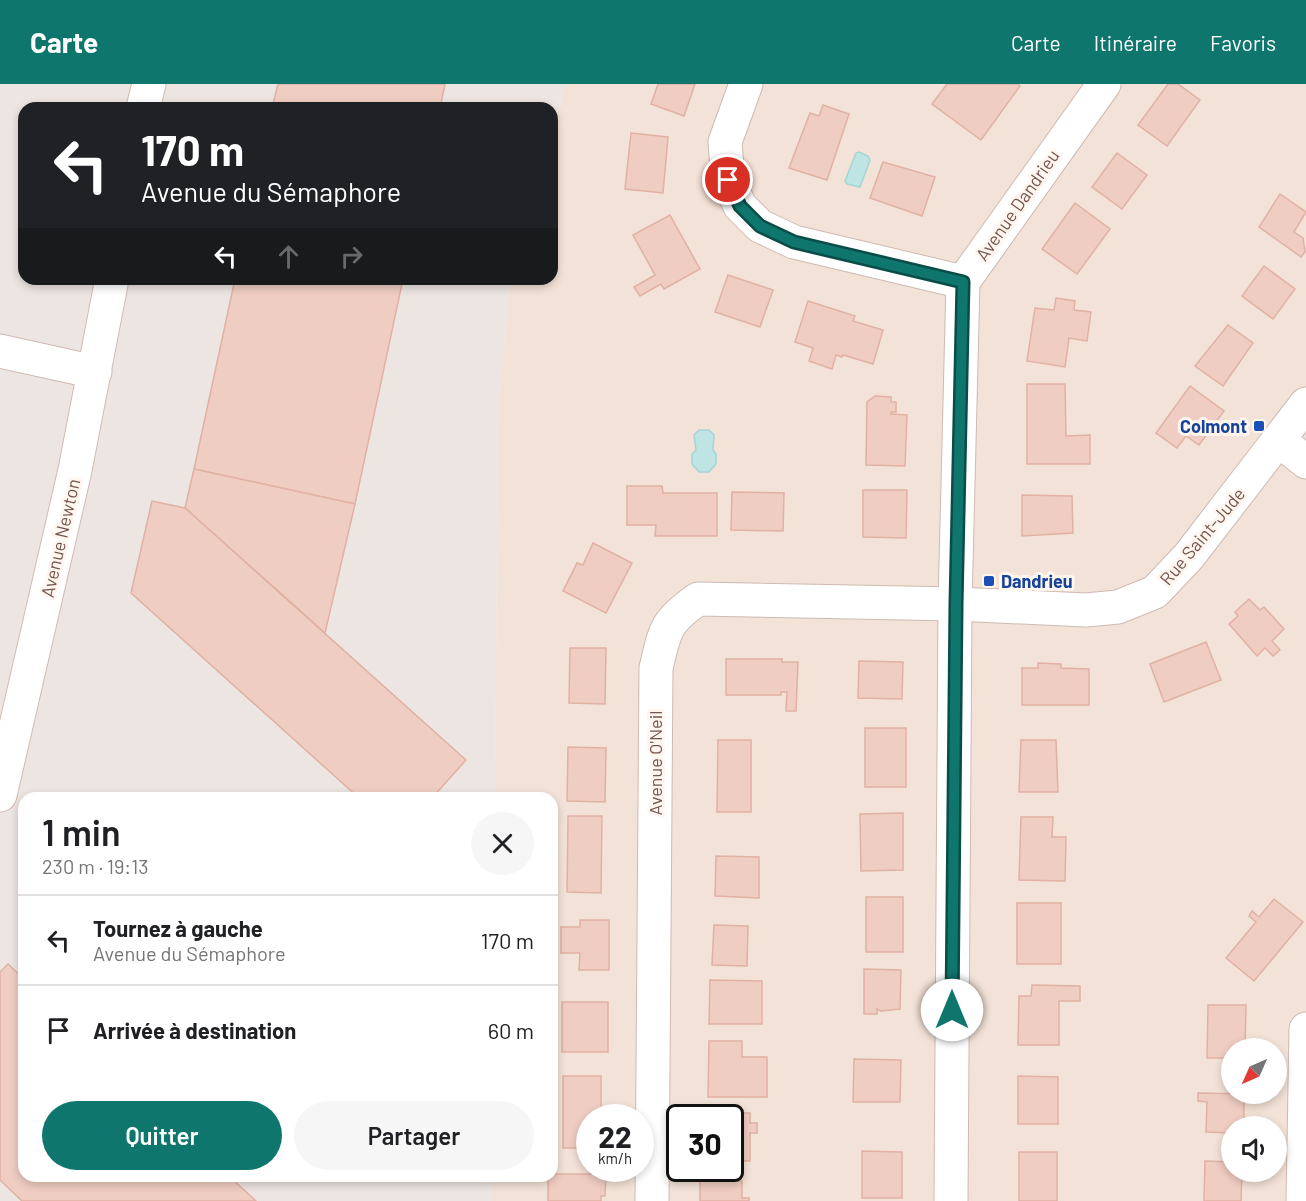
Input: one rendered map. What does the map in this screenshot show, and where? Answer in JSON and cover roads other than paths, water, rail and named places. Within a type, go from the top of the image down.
[{"type":"street","points":[[144,102],[149,84]]},
{"type":"street","points":[[746,84],[725,142],[728,180],[740,206],[760,226],[794,242],[963,282],[956,604],[951,1201]]},
{"type":"street","name":"Avenue Dandrieu","points":[[963,282],[1104,84]]},
{"type":"street","name":"Avenue Newton","points":[[0,795],[24,698],[95,372],[111,285]]},
{"type":"street","points":[[0,351],[95,372]]},
{"type":"street","name":"Rue Saint-Jude","points":[[956,604],[1086,610],[1118,607],[1155,592],[1189,556],[1280,441],[1306,404]]},
{"type":"street","points":[[1280,441],[1306,462]]},
{"type":"street","name":"Avenue O'Neil","points":[[652,1201],[656,668],[663,638],[674,616],[698,599],[956,604]]},
{"type":"street","points":[[1303,1201],[1304,1035],[1306,1029]]},
{"type":"water","points":[[856,153],[868,156],[870,160],[860,187],[847,184],[845,181]]},
{"type":"water","points":[[699,430],[709,430],[714,435],[713,450],[716,454],[716,464],[709,472],[699,472],[692,464],[692,454],[696,450],[694,435]]},
{"type":"place","name":"Colmont","points":[[1259,426]]},
{"type":"place","name":"Dandrieu","points":[[989,581]]}]
